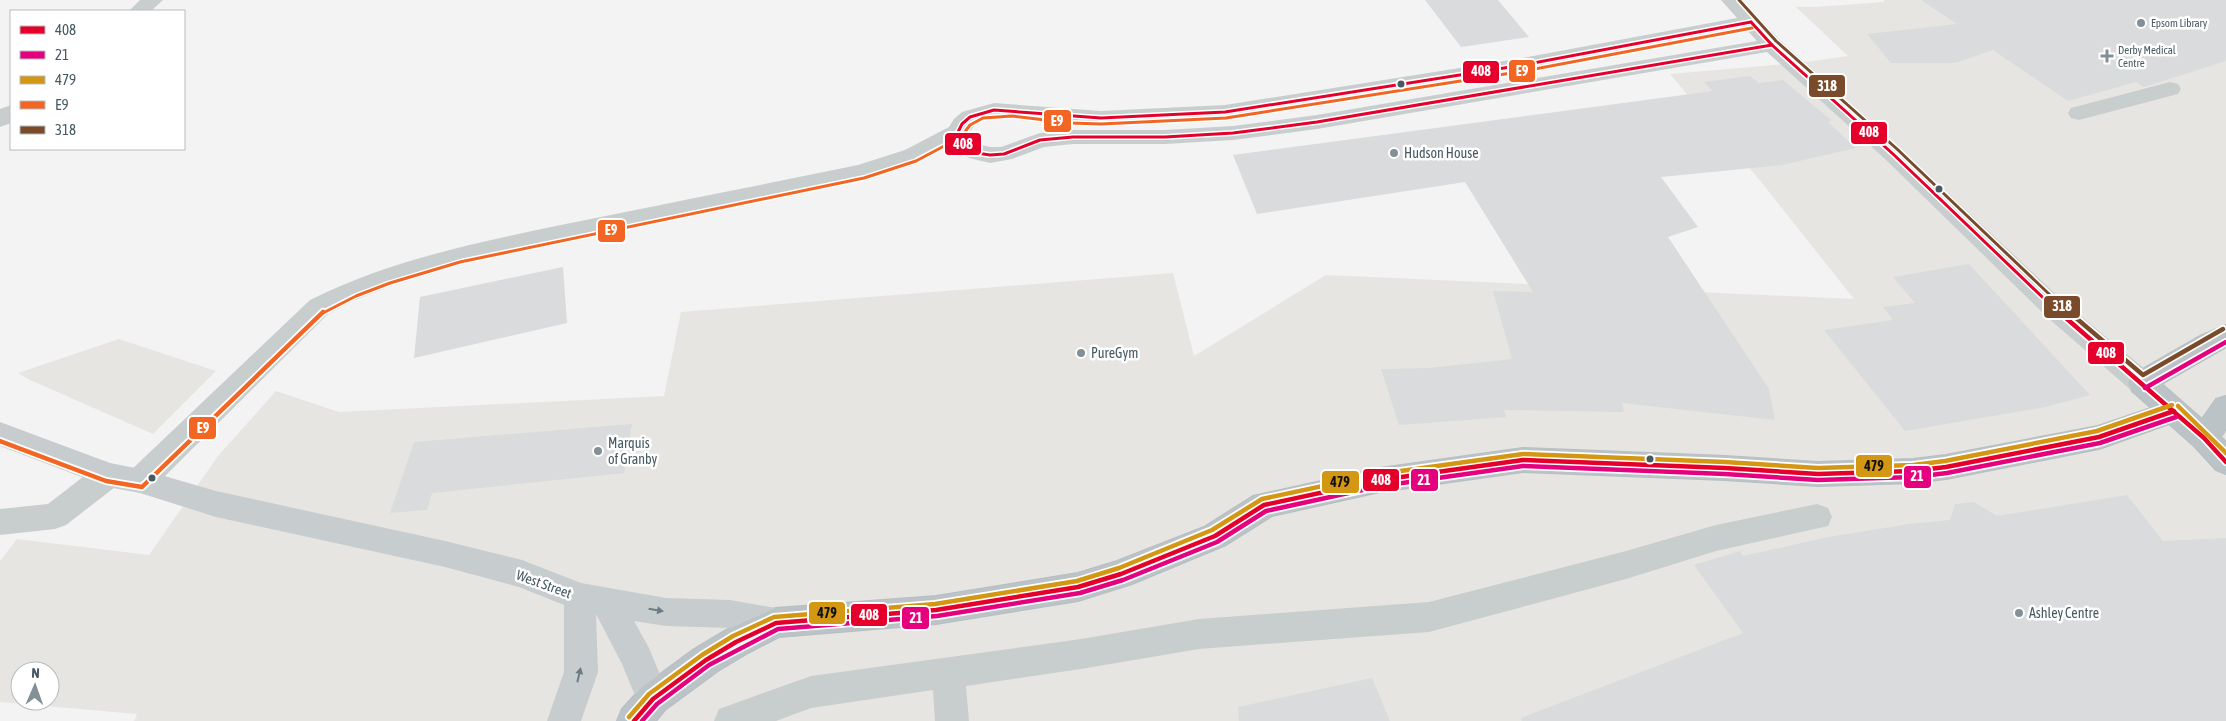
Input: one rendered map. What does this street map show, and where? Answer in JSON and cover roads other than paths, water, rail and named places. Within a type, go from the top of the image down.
[{"type":"highway","points":[[2226,336],[2208,344],[2142,383],[2204,438],[2226,462]]},
{"type":"highway","points":[[2204,438],[2226,407]]},
{"type":"highway","points":[[644,710],[706,660],[736,642],[776,623],[936,610],[1078,587],[1121,574],[1215,536],[1264,505],[1380,480],[1523,460],[1725,468],[1818,474],[1913,471],[1946,467],[2099,436],[2174,411]]},
{"type":"main road","name":"West Street","points":[[0,434],[108,475],[140,481],[216,504],[445,554],[522,574],[594,600],[666,612],[730,614],[776,623]]},
{"type":"main road","points":[[594,600],[644,710]]},
{"type":"main road","points":[[564,721],[581,672],[594,600]]},
{"type":"street","points":[[140,10],[153,0]]},
{"type":"street","points":[[1730,0],[1772,45],[1893,154],[2056,310],[2142,383]]},
{"type":"street","points":[[140,481],[319,307],[348,291],[390,276],[481,250],[862,172],[913,155],[958,132],[962,124],[970,117],[994,110],[1101,118],[1225,112],[1523,65],[1751,22]]},
{"type":"street","points":[[958,132],[960,140],[966,148],[977,153],[990,155],[1004,154],[1040,140],[1065,137],[1165,137],[1233,133],[1316,122],[1772,45]]},
{"type":"street","points":[[2079,113],[2170,89]]},
{"type":"street","points":[[0,522],[56,516],[108,475]]},
{"type":"street","points":[[731,721],[811,692],[1081,654],[1199,634],[1429,617],[1626,565],[1716,538],[1817,517]]},
{"type":"street","points":[[948,672],[952,721]]},
{"type":"place","name":"Epsom Library","points":[[2141,23]]},
{"type":"place","name":"Derby Medical Centre","points":[[2107,56]]},
{"type":"place","name":"Hudson House","points":[[1394,153]]},
{"type":"place","name":"PureGym","points":[[1081,353]]},
{"type":"place","name":"Marquis of Granby","points":[[598,451]]},
{"type":"place","name":"Ashley Centre","points":[[2019,613]]}]
